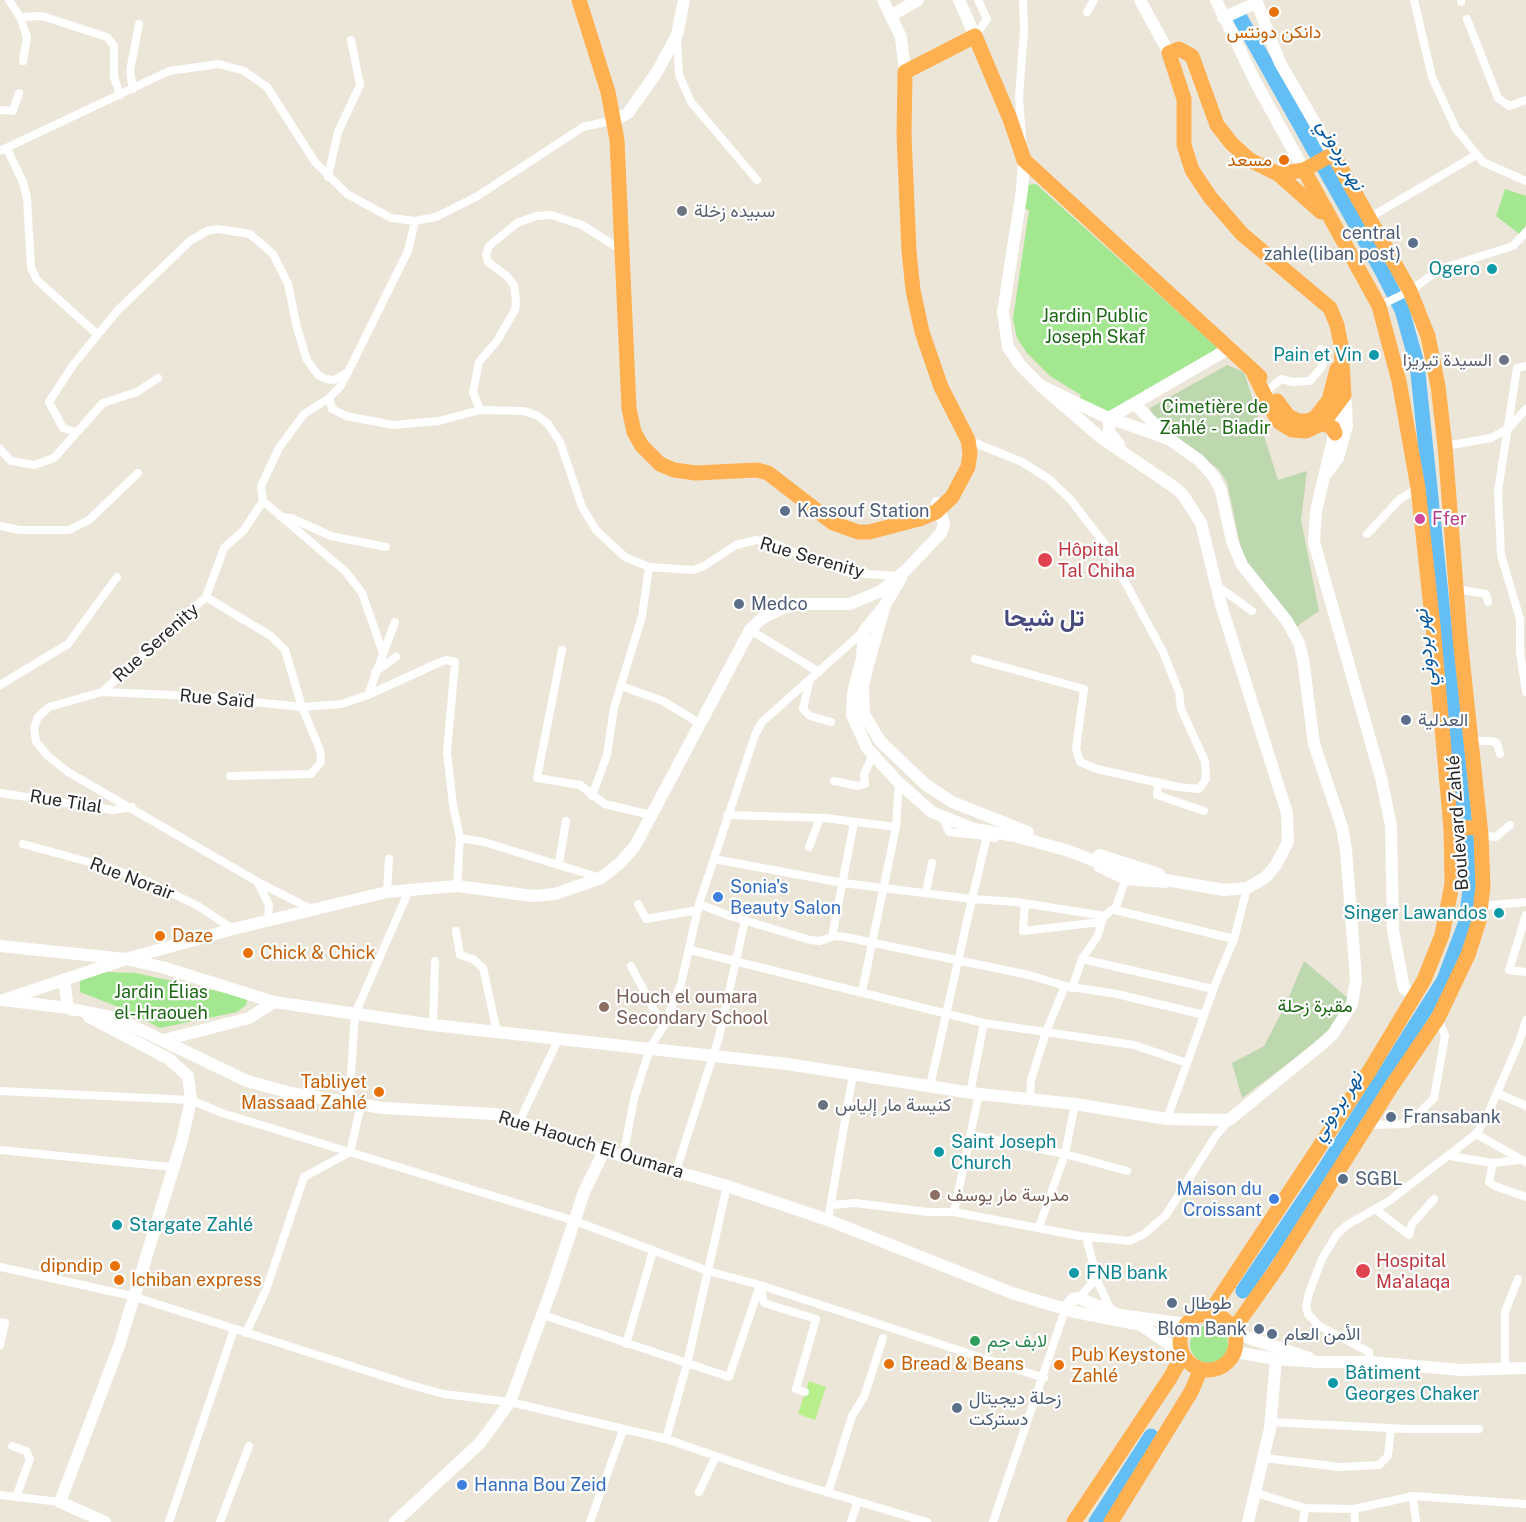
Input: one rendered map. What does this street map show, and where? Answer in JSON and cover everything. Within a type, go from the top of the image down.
[{"type":"highway","points":[[579,0],[603,75],[614,120],[624,251],[629,408],[634,432],[650,457],[667,467],[685,472],[716,474],[757,470],[768,473],[827,519],[847,530],[869,532],[937,511],[960,485],[970,460],[968,440],[941,387],[922,332],[913,290],[905,159],[905,72],[975,36],[1010,119],[1024,160],[1230,348],[1269,389],[1288,416],[1298,421],[1308,421],[1315,418],[1335,398]]},
{"type":"highway","points":[[1253,372],[1272,410],[1285,427],[1306,431],[1329,428],[1341,345],[1334,316],[1325,303],[1242,234],[1197,179],[1184,145],[1185,107],[1168,53],[1179,50],[1189,52],[1217,125],[1242,154],[1278,174],[1329,219]]},
{"type":"highway","points":[[1278,174],[1307,169],[1330,156]]},
{"type":"highway","name":"Boulevard Zahlé","points":[[1213,1308],[1370,1070],[1414,996],[1432,962],[1448,910],[1452,884],[1446,632],[1456,589],[1445,446],[1434,356],[1408,292],[1369,218],[1330,156]]},
{"type":"highway","name":"Boulevard Zahlé","points":[[1236,1327],[1438,1018],[1468,955],[1482,906],[1481,831],[1472,741],[1446,632],[1399,381],[1382,305],[1329,219],[1307,169]]},
{"type":"highway","points":[[1451,829],[1481,831]]},
{"type":"highway","points":[[1213,1308],[1218,1317],[1236,1327],[1234,1352],[1221,1367],[1202,1369],[1194,1366],[1183,1354],[1179,1341],[1187,1324],[1213,1308]]},
{"type":"highway","points":[[1074,1522],[1170,1378],[1183,1354]]},
{"type":"highway","points":[[1111,1522],[1191,1392],[1202,1369]]},
{"type":"highway","points":[[1170,1378],[1185,1381],[1191,1392]]},
{"type":"street","points":[[9,0],[20,17],[27,37],[23,61]]},
{"type":"street","points":[[684,0],[677,35],[679,75],[691,102],[758,180]]},
{"type":"street","points":[[883,0],[901,37],[905,72]]},
{"type":"street","points":[[892,15],[918,0]]},
{"type":"street","points":[[959,0],[975,36]]},
{"type":"street","points":[[975,36],[987,19],[978,0]]},
{"type":"street","points":[[885,604],[863,685],[858,715],[914,776],[952,802],[1129,871],[1224,890],[1247,888],[1266,877],[1284,853],[1288,842],[1287,813],[1216,585],[1201,523],[1190,505],[1174,487],[1089,427],[1041,386],[1014,357],[1008,347],[1003,324],[1004,300],[1022,190],[1024,160],[1019,97],[1024,30],[1023,0]]},
{"type":"street","points":[[1087,12],[1094,0]]},
{"type":"street","points":[[1140,0],[1168,53]]},
{"type":"street","name":"Boulevard Zahlé","points":[[1216,0],[1223,18],[1307,169]]},
{"type":"street","points":[[1414,0],[1432,77],[1456,129],[1476,155],[1496,170],[1526,181]]},
{"type":"street","points":[[1223,18],[1256,1]]},
{"type":"street","name":"Boulevard Zahlé","points":[[1256,1],[1280,63],[1330,156]]},
{"type":"street","points":[[20,17],[42,16],[112,40],[115,52],[114,77],[120,95]]},
{"type":"street","points":[[1467,19],[1498,98],[1509,106],[1526,99]]},
{"type":"street","points":[[133,89],[130,70],[139,24]]},
{"type":"street","points":[[97,334],[37,280],[31,268],[27,198],[23,182],[4,150],[169,71],[190,66],[219,64],[244,71],[267,87],[315,162],[346,194],[391,218],[416,221],[436,217],[476,197],[583,127],[614,120],[628,113],[636,104],[677,35]]},
{"type":"street","points":[[328,177],[338,132],[360,84],[351,40]]},
{"type":"street","points":[[0,110],[13,111],[19,93]]},
{"type":"street","points":[[1369,218],[1476,155]]},
{"type":"street","points":[[480,410],[473,392],[479,362],[497,340],[515,310],[516,301],[514,285],[507,276],[488,262],[486,254],[489,246],[517,223],[537,216],[551,215],[565,217],[582,225],[624,251]]},
{"type":"street","name":"Rue Serenity","points":[[102,692],[206,597],[224,548],[244,530],[263,501],[261,486],[279,448],[304,414],[329,398],[340,387],[408,251],[416,221]]},
{"type":"street","points":[[76,432],[63,428],[49,402],[97,334],[118,310],[190,242],[207,231],[234,230],[250,234],[273,254],[282,267],[307,360],[318,375],[334,380],[349,370]]},
{"type":"street","points":[[1382,305],[1408,292],[1440,269],[1513,246],[1526,232]]},
{"type":"street","points":[[1109,418],[1230,348]]},
{"type":"street","points":[[1269,389],[1281,379],[1293,382],[1310,381],[1321,368],[1324,358],[1321,349]]},
{"type":"street","points":[[1526,366],[1517,368],[1508,415],[1509,428],[1500,472],[1499,520],[1502,558],[1520,618],[1520,652],[1526,692]]},
{"type":"street","points":[[0,449],[12,461],[34,465],[54,458],[103,403],[137,392],[158,378]]},
{"type":"street","points":[[1041,386],[1109,418],[1169,439]]},
{"type":"street","name":"Rue Serenity","points":[[329,398],[332,409],[346,416],[393,425],[439,421],[480,410],[524,411],[548,424],[560,442],[582,507],[596,530],[625,557],[649,567],[693,570],[704,566],[736,545],[756,540],[773,543],[812,561],[850,573],[902,573]]},
{"type":"street","points":[[1326,474],[1338,458],[1345,438],[1347,411],[1335,398]]},
{"type":"street","points":[[1127,424],[1136,402]]},
{"type":"street","points":[[831,1205],[855,1203],[909,1211],[954,1212],[1083,1236],[1130,1241],[1144,1234],[1166,1215],[1215,1137],[1229,1120],[1323,1044],[1333,1034],[1352,1004],[1356,979],[1342,826],[1314,744],[1299,643],[1287,621],[1242,565],[1236,553],[1221,491],[1214,477],[1199,460],[1169,439],[1136,402]]},
{"type":"street","points":[[1445,446],[1491,438],[1509,428],[1526,409]]},
{"type":"street","points":[[1089,427],[1097,413]]},
{"type":"street","points":[[1109,418],[1108,429],[1111,436],[1149,471]]},
{"type":"street","points":[[1329,428],[1326,474],[1314,524],[1314,542],[1381,778],[1391,825],[1393,930],[1404,988],[1414,996]]},
{"type":"street","points":[[968,440],[1022,462],[1049,479],[1070,499],[1118,565],[1163,652],[1179,692],[1181,709],[1205,761],[1206,779],[1199,789],[1097,770],[1080,762],[1076,749],[1084,689],[975,658]]},
{"type":"street","points":[[0,526],[19,530],[69,530],[89,520],[138,473]]},
{"type":"street","points":[[1367,534],[1400,499],[1418,488]]},
{"type":"street","points":[[263,501],[322,550],[358,588],[376,626],[383,653]]},
{"type":"street","points":[[2,1000],[126,959],[268,920],[387,892],[410,888],[457,886],[533,896],[555,894],[601,878],[620,863],[635,846],[750,630],[760,620],[785,607],[801,604],[850,603],[881,591],[941,533],[937,511]]},
{"type":"street","points":[[279,516],[291,518],[331,536],[386,547]]},
{"type":"street","points":[[592,796],[607,755],[612,719],[642,616],[649,567]]},
{"type":"street","points":[[623,1157],[634,1099],[650,1048],[663,1027],[681,984],[699,907],[727,815],[762,722],[864,631],[885,604],[902,573]]},
{"type":"street","points":[[0,685],[68,644],[117,577]]},
{"type":"street","points":[[1216,585],[1252,611]]},
{"type":"street","points":[[1456,589],[1486,594],[1488,602]]},
{"type":"street","points":[[206,597],[270,636],[285,650],[302,707],[320,750],[318,768],[311,774],[230,776]]},
{"type":"street","points":[[368,695],[395,622]]},
{"type":"street","points":[[750,630],[819,672]]},
{"type":"street","points":[[864,631],[862,658],[853,693],[858,715],[870,751],[915,800],[943,818],[974,829],[1024,838],[1087,854]]},
{"type":"street","points":[[562,650],[537,778],[580,785],[605,804],[651,815]]},
{"type":"street","points":[[375,673],[396,657]]},
{"type":"street","name":"Rue Saïd","points":[[311,909],[258,882],[133,807],[68,772],[48,756],[36,742],[34,728],[38,717],[49,707],[102,692],[195,696],[302,707],[340,704],[368,695],[446,660],[457,664],[447,752],[453,805],[460,838],[457,886]]},
{"type":"street","points":[[809,682],[803,709],[810,716],[831,722]]},
{"type":"street","points":[[621,686],[663,701],[699,723]]},
{"type":"street","points":[[834,781],[858,786],[865,784],[864,774],[870,751],[880,741]]},
{"type":"street","points":[[1472,741],[1497,743],[1500,754]]},
{"type":"street","points":[[1158,782],[1157,795],[1204,811]]},
{"type":"street","points":[[862,992],[896,827],[899,783]]},
{"type":"street","name":"Rue Tilal","points":[[0,793],[113,810],[133,807]]},
{"type":"street","points":[[727,815],[820,818],[896,827]]},
{"type":"street","points":[[809,847],[820,818]]},
{"type":"street","points":[[943,818],[949,832],[1017,841],[1024,838]]},
{"type":"street","points":[[559,863],[566,821]]},
{"type":"street","points":[[832,937],[854,822]]},
{"type":"street","points":[[1481,831],[1496,837],[1510,825]]},
{"type":"street","points":[[930,1086],[987,836]]},
{"type":"street","points":[[460,838],[484,842],[559,863],[601,878]]},
{"type":"street","name":"Rue Norair","points":[[23,844],[107,867],[149,882],[198,906],[233,929]]},
{"type":"street","points":[[387,892],[389,859]]},
{"type":"street","points":[[714,859],[843,883],[1025,904],[1103,919]]},
{"type":"street","points":[[926,892],[932,863]]},
{"type":"street","points":[[1129,871],[1142,884],[1195,884]]},
{"type":"street","points":[[1115,910],[1129,871]]},
{"type":"street","points":[[258,882],[269,905],[268,920]]},
{"type":"street","points":[[350,1152],[355,1105],[355,1014],[410,888]]},
{"type":"street","points":[[1167,1119],[1213,988],[1234,939],[1247,888]]},
{"type":"street","points":[[1482,906],[1526,902]]},
{"type":"street","points":[[638,904],[646,919],[699,907],[810,940],[820,941],[832,937],[872,942],[1069,987],[1117,994],[1204,1015]]},
{"type":"street","points":[[1025,904],[1021,928],[1027,932],[1103,919]]},
{"type":"street","points":[[1030,1099],[1031,1080],[1046,1032],[1082,959],[1097,937],[1103,919],[1111,910],[1234,939]]},
{"type":"street","points":[[1526,915],[1509,970],[1526,972]]},
{"type":"street","points":[[676,1171],[713,1055],[738,962],[745,920]]},
{"type":"street","points":[[456,931],[460,955],[473,959],[483,968],[497,1032]]},
{"type":"street","points":[[0,946],[126,959],[162,967],[274,1002],[433,1026],[713,1055],[974,1093],[1075,1104],[1167,1119],[1229,1120]]},
{"type":"street","points":[[690,950],[984,1023],[1134,1045],[1187,1063]]},
{"type":"street","points":[[1082,959],[1213,988]]},
{"type":"street","points":[[433,1026],[435,961]]},
{"type":"street","points":[[631,966],[663,1027]]},
{"type":"street","points":[[60,1502],[118,1346],[171,1167],[182,1140],[191,1100],[188,1076],[169,1059],[127,1035],[68,1008],[64,979]]},
{"type":"street","name":"Rue Haouch El Oumara","points":[[2,1000],[68,1008],[116,1018],[247,1081],[355,1105],[495,1114],[604,1151],[727,1186],[828,1220],[1012,1293],[1066,1307],[1076,1312],[1141,1325],[1183,1354]]},
{"type":"street","points":[[164,1040],[249,1018],[274,1002]]},
{"type":"street","points":[[1367,1125],[1408,1124],[1434,1098],[1442,1066],[1444,1036],[1438,1018]]},
{"type":"street","points":[[1369,1362],[1369,1352],[1318,1325],[1308,1314],[1306,1306],[1313,1279],[1337,1234],[1347,1225],[1450,1156],[1476,1134],[1523,1044],[1526,1020]]},
{"type":"street","points":[[954,1212],[971,1135],[974,1093],[984,1023]]},
{"type":"street","points":[[519,1122],[559,1038]]},
{"type":"street","points":[[828,1220],[853,1074]]},
{"type":"street","points":[[0,1091],[191,1100],[222,1113],[575,1221],[708,1271],[760,1285],[1044,1378]]},
{"type":"street","points":[[1497,1093],[1526,1106]]},
{"type":"street","points":[[1039,1227],[1065,1154],[1075,1104]]},
{"type":"street","points":[[1476,1134],[1523,1161]]},
{"type":"street","points":[[971,1135],[1065,1154],[1127,1171]]},
{"type":"street","points":[[0,1150],[171,1167]]},
{"type":"street","points":[[395,1522],[480,1443],[510,1402],[543,1315],[584,1192],[604,1151]]},
{"type":"street","points":[[246,1333],[266,1290],[304,1177],[350,1152]]},
{"type":"street","points":[[1450,1156],[1493,1163],[1523,1161]]},
{"type":"street","points":[[1493,1163],[1489,1182],[1526,1197]]},
{"type":"street","points":[[666,1439],[687,1364],[727,1186]]},
{"type":"street","points":[[1374,1209],[1409,1234],[1412,1224],[1434,1199]]},
{"type":"street","points":[[1083,1236],[1100,1287],[1112,1312]]},
{"type":"street","points":[[1083,1236],[1092,1278],[1089,1289]]},
{"type":"street","points":[[626,1344],[653,1251]]},
{"type":"street","points":[[0,1267],[132,1296],[444,1394],[510,1402],[666,1439],[902,1519],[927,1522]]},
{"type":"street","points":[[1505,1369],[1505,1312],[1518,1279]]},
{"type":"street","points":[[543,1315],[729,1377],[760,1285]]},
{"type":"street","points":[[760,1285],[764,1303],[816,1319],[796,1389],[806,1392]]},
{"type":"street","points":[[1079,1298],[1089,1289],[1100,1287]]},
{"type":"street","points":[[993,1522],[1044,1378],[1066,1307],[1073,1299],[1079,1298],[1130,1317],[1187,1324]]},
{"type":"street","points":[[1154,1332],[1167,1332],[1167,1320]]},
{"type":"street","points":[[0,1322],[5,1323],[0,1346]]},
{"type":"street","points":[[1236,1327],[1318,1362]]},
{"type":"street","points":[[169,1522],[234,1329]]},
{"type":"street","points":[[828,1494],[852,1416],[864,1397],[883,1338]]},
{"type":"street","points":[[1234,1352],[1276,1359],[1369,1362],[1461,1370],[1526,1368]]},
{"type":"street","points":[[1248,1522],[1264,1458],[1276,1359]]},
{"type":"street","points":[[1270,1422],[1391,1428],[1479,1429]]},
{"type":"street","points":[[1264,1458],[1340,1467],[1378,1465],[1388,1456],[1391,1428]]},
{"type":"street","points":[[590,1522],[624,1430]]},
{"type":"street","points":[[12,1446],[26,1451],[30,1459],[16,1497]]},
{"type":"street","points":[[219,1522],[249,1446]]},
{"type":"street","points":[[699,1492],[716,1456]]},
{"type":"street","points":[[1256,1493],[1305,1508],[1354,1509],[1413,1496],[1526,1504]]},
{"type":"street","points":[[0,1495],[60,1502],[105,1522]]},
{"type":"street","points":[[1413,1496],[1416,1522]]},
{"type":"street","points":[[851,1522],[857,1503]]},
{"type":"street","points":[[1303,1522],[1305,1508]]},
{"type":"street","points":[[1354,1509],[1355,1522]]},
{"type":"green space","name":"Jardin Public Joseph Skaf","points":[[1036,184],[1218,348],[1117,415],[1078,400],[1081,395],[1050,376],[1027,353],[1017,338],[1013,319],[1029,210],[1023,208],[1027,185]]},
{"type":"green space","points":[[1505,189],[1526,196],[1526,223],[1522,236],[1496,216]]},
{"type":"green space","name":"Cimetière de Zahlé - Biadir","points":[[1227,365],[1244,372],[1278,480],[1307,471],[1301,520],[1319,611],[1296,627],[1253,574],[1242,554],[1227,482],[1218,469],[1152,417],[1150,408]]},
{"type":"green space","name":"مقبرة زحلة","points":[[1304,961],[1348,998],[1343,1015],[1330,1032],[1242,1098],[1232,1063],[1264,1046],[1285,1006]]},
{"type":"green space","name":"Jardin Élias el-Hraoueh","points":[[107,972],[136,973],[248,998],[246,1005],[237,1012],[160,1028],[121,1008],[80,992],[80,977]]},
{"type":"green space","points":[[1209,1325],[1222,1331],[1228,1344],[1222,1357],[1209,1363],[1196,1357],[1190,1344],[1196,1331]]},
{"type":"green space","points":[[809,1381],[826,1387],[815,1420],[798,1414]]},
{"type":"waterway","name":"نهر بردوني","points":[[1239,16],[1402,310],[1417,364],[1471,882],[1466,922],[1444,980],[1319,1178],[1243,1291]]},
{"type":"waterway","name":"نهر بردوني","points":[[1096,1522],[1151,1436]]},
{"type":"place","name":"دانكن دونتس","points":[[1274,12]]},
{"type":"place","name":"مسعد","points":[[1284,160]]},
{"type":"place","name":"سبيده زخلة","points":[[682,211]]},
{"type":"place","name":"central zahle(liban post)","points":[[1413,243]]},
{"type":"place","name":"Ogero","points":[[1492,269]]},
{"type":"place","name":"Pain et Vin","points":[[1374,355]]},
{"type":"place","name":"السيدة تيريزا","points":[[1504,360]]},
{"type":"place","name":"Kassouf Station","points":[[785,511]]},
{"type":"place","name":"Ffer","points":[[1420,519]]},
{"type":"place","name":"Hôpital Tal Chiha","points":[[1045,560]]},
{"type":"place","name":"Medco","points":[[739,604]]},
{"type":"place","name":"العدلية","points":[[1406,720]]},
{"type":"place","name":"Sonia's Beauty Salon","points":[[718,897]]},
{"type":"place","name":"Singer Lawandos","points":[[1499,913]]},
{"type":"place","name":"Daze","points":[[160,936]]},
{"type":"place","name":"Chick & Chick","points":[[248,953]]},
{"type":"place","name":"Houch el oumara Secondary School","points":[[604,1007]]},
{"type":"place","name":"Tabliyet Massaad Zahlé","points":[[379,1092]]},
{"type":"place","name":"كنيسة مار إلياس","points":[[823,1105]]},
{"type":"place","name":"Fransabank","points":[[1391,1117]]},
{"type":"place","name":"Saint Joseph Church","points":[[939,1152]]},
{"type":"place","name":"SGBL","points":[[1343,1179]]},
{"type":"place","name":"مدرسة مار يوسف","points":[[935,1195]]},
{"type":"place","name":"Maison du Croissant","points":[[1274,1199]]},
{"type":"place","name":"Stargate Zahlé","points":[[117,1225]]},
{"type":"place","name":"dipndip","points":[[115,1266]]},
{"type":"place","name":"Hospital Ma'alaqa","points":[[1363,1271]]},
{"type":"place","name":"FNB bank","points":[[1074,1273]]},
{"type":"place","name":"Ichiban express","points":[[119,1280]]},
{"type":"place","name":"طوطال","points":[[1172,1303]]},
{"type":"place","name":"Blom Bank","points":[[1259,1329]]},
{"type":"place","name":"الأمن العام","points":[[1272,1334]]},
{"type":"place","name":"لابف جم","points":[[975,1341]]},
{"type":"place","name":"Bread & Beans","points":[[889,1364]]},
{"type":"place","name":"Pub Keystone Zahlé","points":[[1059,1365]]},
{"type":"place","name":"Bâtiment Georges Chaker","points":[[1333,1383]]},
{"type":"place","name":"زحلة ديجيتال دستركت","points":[[957,1408]]},
{"type":"place","name":"Hanna Bou Zeid","points":[[462,1485]]},
{"type":"district","name":"تل شيحا","points":[[1044,619]]}]
